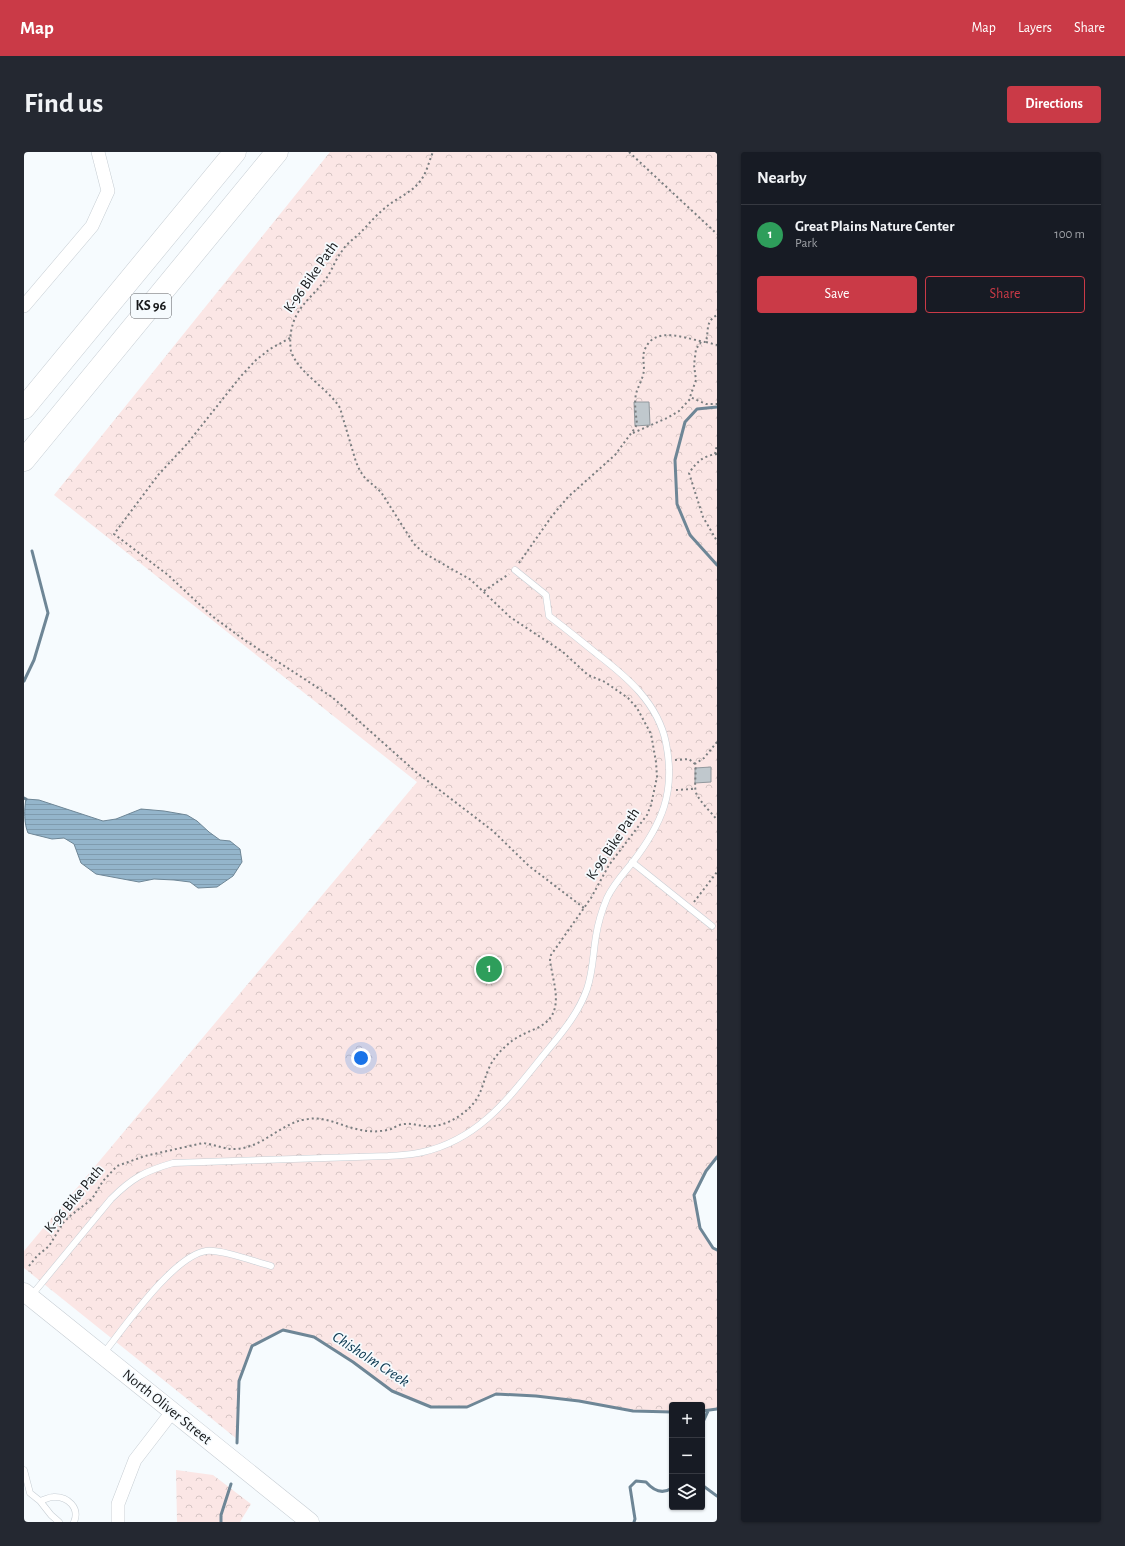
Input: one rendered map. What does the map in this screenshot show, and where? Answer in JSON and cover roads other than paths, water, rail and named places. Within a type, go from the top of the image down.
[{"type":"highway","name":"KS 96","points":[[24,408],[235,152]]},
{"type":"highway","name":"KS 96","points":[[24,460],[277,152]]},
{"type":"main road","name":"North Oliver Street","points":[[27,1295],[310,1522]]},
{"type":"street","points":[[24,306],[92,226],[108,191],[98,152]]},
{"type":"street","points":[[118,1522],[118,1504],[135,1460],[172,1412]]},
{"type":"lane","points":[[27,1295],[111,1199],[124,1186],[138,1176],[173,1163],[408,1154],[440,1147],[466,1135],[478,1127],[497,1110],[514,1092],[568,1026],[588,988],[596,934],[601,914],[608,896],[613,887],[652,836],[660,820],[668,790],[666,741],[653,709],[641,692],[625,676],[549,616],[546,595],[515,570]]},
{"type":"lane","points":[[632,862],[712,926]]},
{"type":"lane","points":[[102,1355],[176,1267],[192,1255],[206,1251],[217,1251],[271,1266]]},
{"type":"lane","points":[[24,1470],[30,1493],[40,1501],[51,1515],[59,1522]]},
{"type":"lane","points":[[40,1501],[53,1497],[66,1499],[73,1504],[76,1511],[74,1522]]},
{"type":"water","points":[[26,799],[39,800],[103,821],[116,819],[141,809],[187,815],[197,821],[220,840],[230,841],[240,849],[242,862],[233,876],[217,887],[198,888],[190,882],[174,880],[154,879],[139,882],[96,874],[81,863],[74,844],[64,838],[52,839],[28,833],[25,816]]},
{"type":"waterway","name":"Chisholm Creek","points":[[717,407],[697,409],[685,422],[675,460],[677,504],[690,535],[717,565]]},
{"type":"waterway","points":[[24,681],[34,660],[48,613],[32,551]]},
{"type":"waterway","name":"Chisholm Creek","points":[[717,1157],[706,1171],[694,1195],[700,1228],[713,1248],[717,1250]]},
{"type":"waterway","name":"Chisholm Creek","points":[[237,1443],[239,1381],[252,1346],[283,1330],[314,1337],[353,1362],[392,1391],[431,1407],[467,1407],[496,1394],[536,1396],[579,1401],[633,1411],[669,1412]]},
{"type":"waterway","name":"Chisholm Creek","points":[[705,1411],[717,1409]]},
{"type":"waterway","points":[[705,1418],[708,1411]]},
{"type":"waterway","points":[[634,1522],[635,1519],[630,1487],[636,1481],[646,1482],[658,1491],[669,1490]]},
{"type":"waterway","name":"Chisholm Creek","points":[[221,1522],[221,1515],[231,1484]]},
{"type":"waterway","points":[[705,1487],[717,1496]]},
{"type":"place","name":"Great Plains Nature Center","points":[[489,969]]}]
